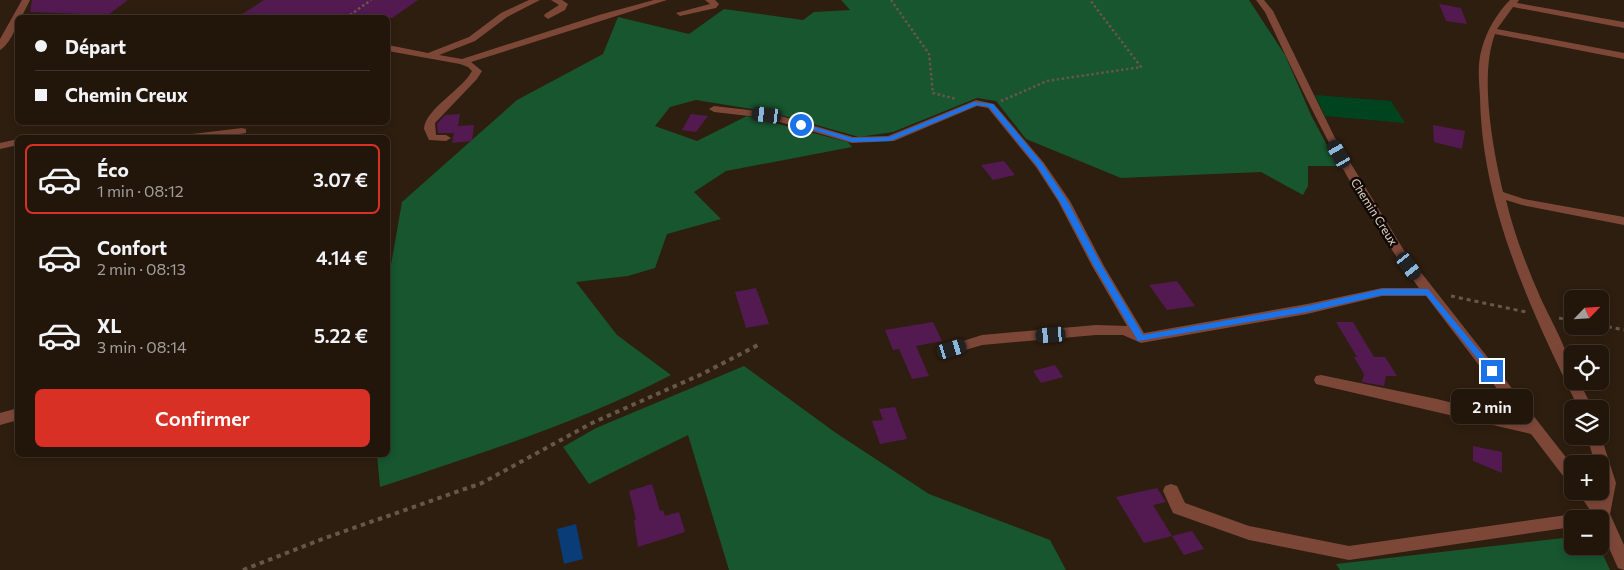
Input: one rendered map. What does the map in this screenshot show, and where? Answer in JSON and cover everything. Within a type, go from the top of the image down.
[{"type":"street","points":[[18,15],[26,0]]},
{"type":"street","points":[[431,55],[472,39],[504,15],[536,0]]},
{"type":"street","points":[[548,16],[562,8],[564,4],[556,0]]},
{"type":"street","points":[[462,62],[602,17],[663,0]]},
{"type":"street","points":[[680,14],[715,4],[709,0]]},
{"type":"street","name":"Chemin Creux","points":[[1260,0],[1269,11],[1329,136],[1400,254],[1564,465]]},
{"type":"street","points":[[1582,400],[1527,284],[1498,194],[1483,109],[1485,50],[1492,31],[1513,2],[1624,25]]},
{"type":"street","points":[[0,47],[15,22]]},
{"type":"street","points":[[1492,31],[1624,56]]},
{"type":"street","points":[[390,48],[462,62],[471,65],[477,71],[474,79],[462,93],[436,114],[430,122],[429,131],[433,138],[446,138]]},
{"type":"street","points":[[714,109],[767,115],[852,140],[890,139],[976,103],[991,106],[1040,165],[1064,202],[1098,266],[1141,338]]},
{"type":"street","points":[[209,135],[242,131]]},
{"type":"street","points":[[0,146],[15,143]]},
{"type":"street","points":[[1498,194],[1522,202],[1624,222]]},
{"type":"street","points":[[952,349],[982,340],[1096,330],[1125,330],[1141,338],[1307,309],[1382,292],[1428,292]]},
{"type":"street","points":[[1321,380],[1369,392],[1437,405],[1501,424],[1537,430]]},
{"type":"street","points":[[0,419],[15,415]]},
{"type":"street","points":[[1597,445],[1608,483],[1603,510]]},
{"type":"street","points":[[1171,491],[1180,508],[1249,533],[1349,553],[1564,521]]},
{"type":"street","points":[[1609,530],[1624,563]]},
{"type":"path","points":[[350,15],[371,0]]},
{"type":"path","points":[[891,0],[929,54],[933,93],[976,103]]},
{"type":"path","points":[[991,106],[1047,81],[1141,67],[1090,0]]},
{"type":"path","points":[[1428,292],[1564,319]]},
{"type":"path","points":[[1609,328],[1624,330]]},
{"type":"path","points":[[243,570],[325,538],[482,483],[592,423],[702,374],[758,345]]},
{"type":"green space","points":[[841,0],[1249,0],[1285,55],[1311,115],[1338,166],[1308,166],[1308,186],[1303,195],[1261,172],[1121,178],[1026,139],[996,101],[977,98],[893,132],[859,137],[770,112],[696,100],[670,107],[655,126],[697,141],[747,116],[848,142],[852,147],[726,171],[694,192],[721,219],[667,234],[655,268],[628,276],[576,282],[617,335],[671,375],[600,408],[528,437],[380,487],[377,457],[390,457],[390,271],[402,202],[517,100],[603,54],[618,17],[689,34],[724,9],[803,20],[814,12],[850,10]]},
{"type":"green space","points":[[1315,95],[1391,101],[1405,123],[1325,116]]},
{"type":"green space","points":[[744,366],[836,433],[929,494],[1050,540],[1066,570],[729,570],[688,435],[589,484],[563,447],[596,428]]},
{"type":"green space","points":[[1564,538],[1564,555],[1603,555],[1610,570],[1340,570],[1336,564]]},
{"type":"water","points":[[576,524],[583,559],[564,564],[557,529]]},
{"type":"building","points":[[32,0],[128,0],[108,15],[30,12]]},
{"type":"building","points":[[264,0],[418,0],[392,18],[390,18],[390,15],[241,15]]},
{"type":"building","points":[[1439,4],[1461,8],[1467,24],[1446,21]]},
{"type":"building","points":[[460,114],[458,126],[474,125],[472,141],[452,143],[454,133],[438,133],[437,124],[445,115]]},
{"type":"building","points":[[691,114],[708,116],[696,132],[682,130]]},
{"type":"building","points":[[1433,125],[1465,131],[1462,149],[1434,142]]},
{"type":"building","points":[[1004,161],[1015,175],[993,180],[981,165]]},
{"type":"building","points":[[1177,281],[1195,306],[1167,310],[1149,285]]},
{"type":"building","points":[[756,288],[769,324],[746,328],[735,292]]},
{"type":"building","points":[[933,322],[942,341],[916,346],[929,376],[912,379],[899,349],[893,350],[885,330]]},
{"type":"building","points":[[1336,322],[1353,322],[1374,357],[1385,357],[1397,376],[1386,376],[1384,386],[1362,382],[1364,374],[1354,357],[1357,357]]},
{"type":"building","points":[[1055,365],[1063,377],[1041,383],[1033,371]]},
{"type":"building","points":[[895,407],[907,439],[880,444],[872,421],[883,420],[879,409]]},
{"type":"building","points":[[1473,446],[1502,452],[1502,473],[1473,461]]},
{"type":"building","points":[[652,484],[660,511],[663,510],[665,516],[679,512],[685,532],[638,547],[634,521],[636,519],[629,491]]},
{"type":"building","points":[[1157,488],[1166,502],[1153,505],[1172,536],[1144,543],[1116,497]]},
{"type":"building","points":[[1192,531],[1204,549],[1184,555],[1172,536]]},
{"type":"route","points":[[801,125],[852,140],[890,139],[976,103],[991,106],[1040,165],[1064,202],[1098,266],[1141,338],[1307,309],[1382,292],[1428,292],[1492,371]]}]
